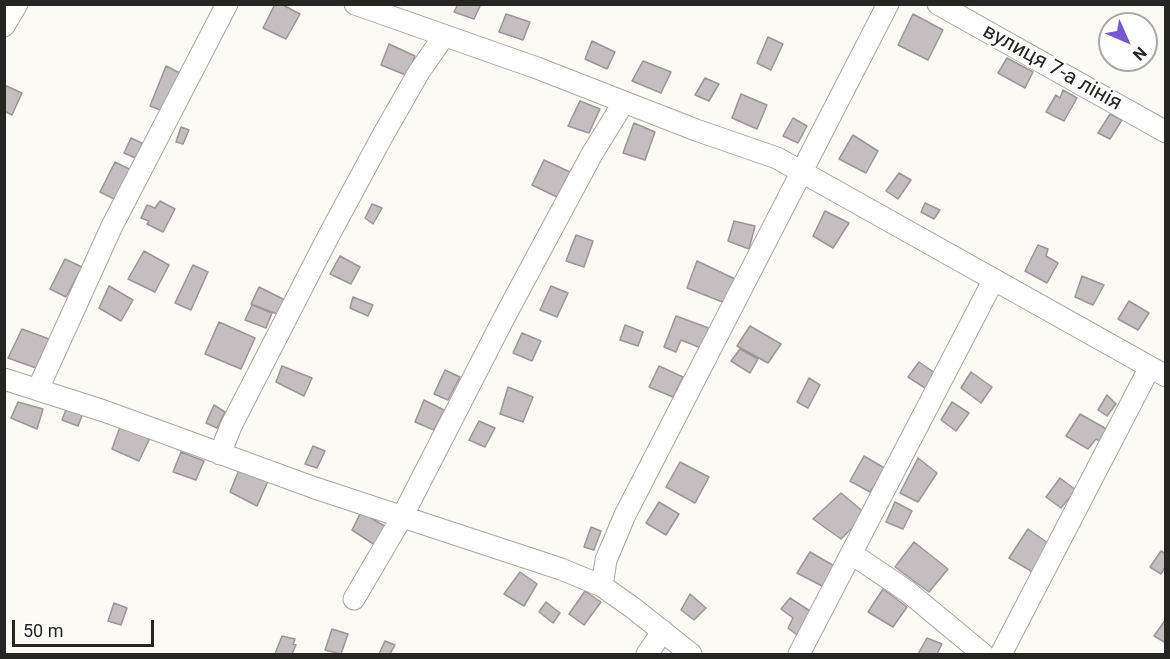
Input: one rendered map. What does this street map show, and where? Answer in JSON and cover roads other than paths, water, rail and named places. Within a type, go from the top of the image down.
[{"type":"street","points":[[4,26],[17,4]]},
{"type":"street","points":[[38,389],[112,226],[227,4]]},
{"type":"street","points":[[356,4],[537,68],[696,130],[777,158],[1158,372],[1001,654]]},
{"type":"street","points":[[602,586],[606,560],[625,515],[888,4]]},
{"type":"street","name":"вулиця 7-а лінія","points":[[938,4],[1166,132]]},
{"type":"street","points":[[220,454],[231,426],[328,237],[419,72],[444,36]]},
{"type":"street","points":[[354,599],[402,517],[504,318],[592,154],[624,102]]},
{"type":"street","points":[[799,654],[993,280]]},
{"type":"street","points":[[4,379],[104,411],[402,517],[561,569],[602,586],[691,654]]},
{"type":"street","points":[[852,554],[908,591],[983,654]]},
{"type":"street","points":[[647,654],[663,631]]}]
